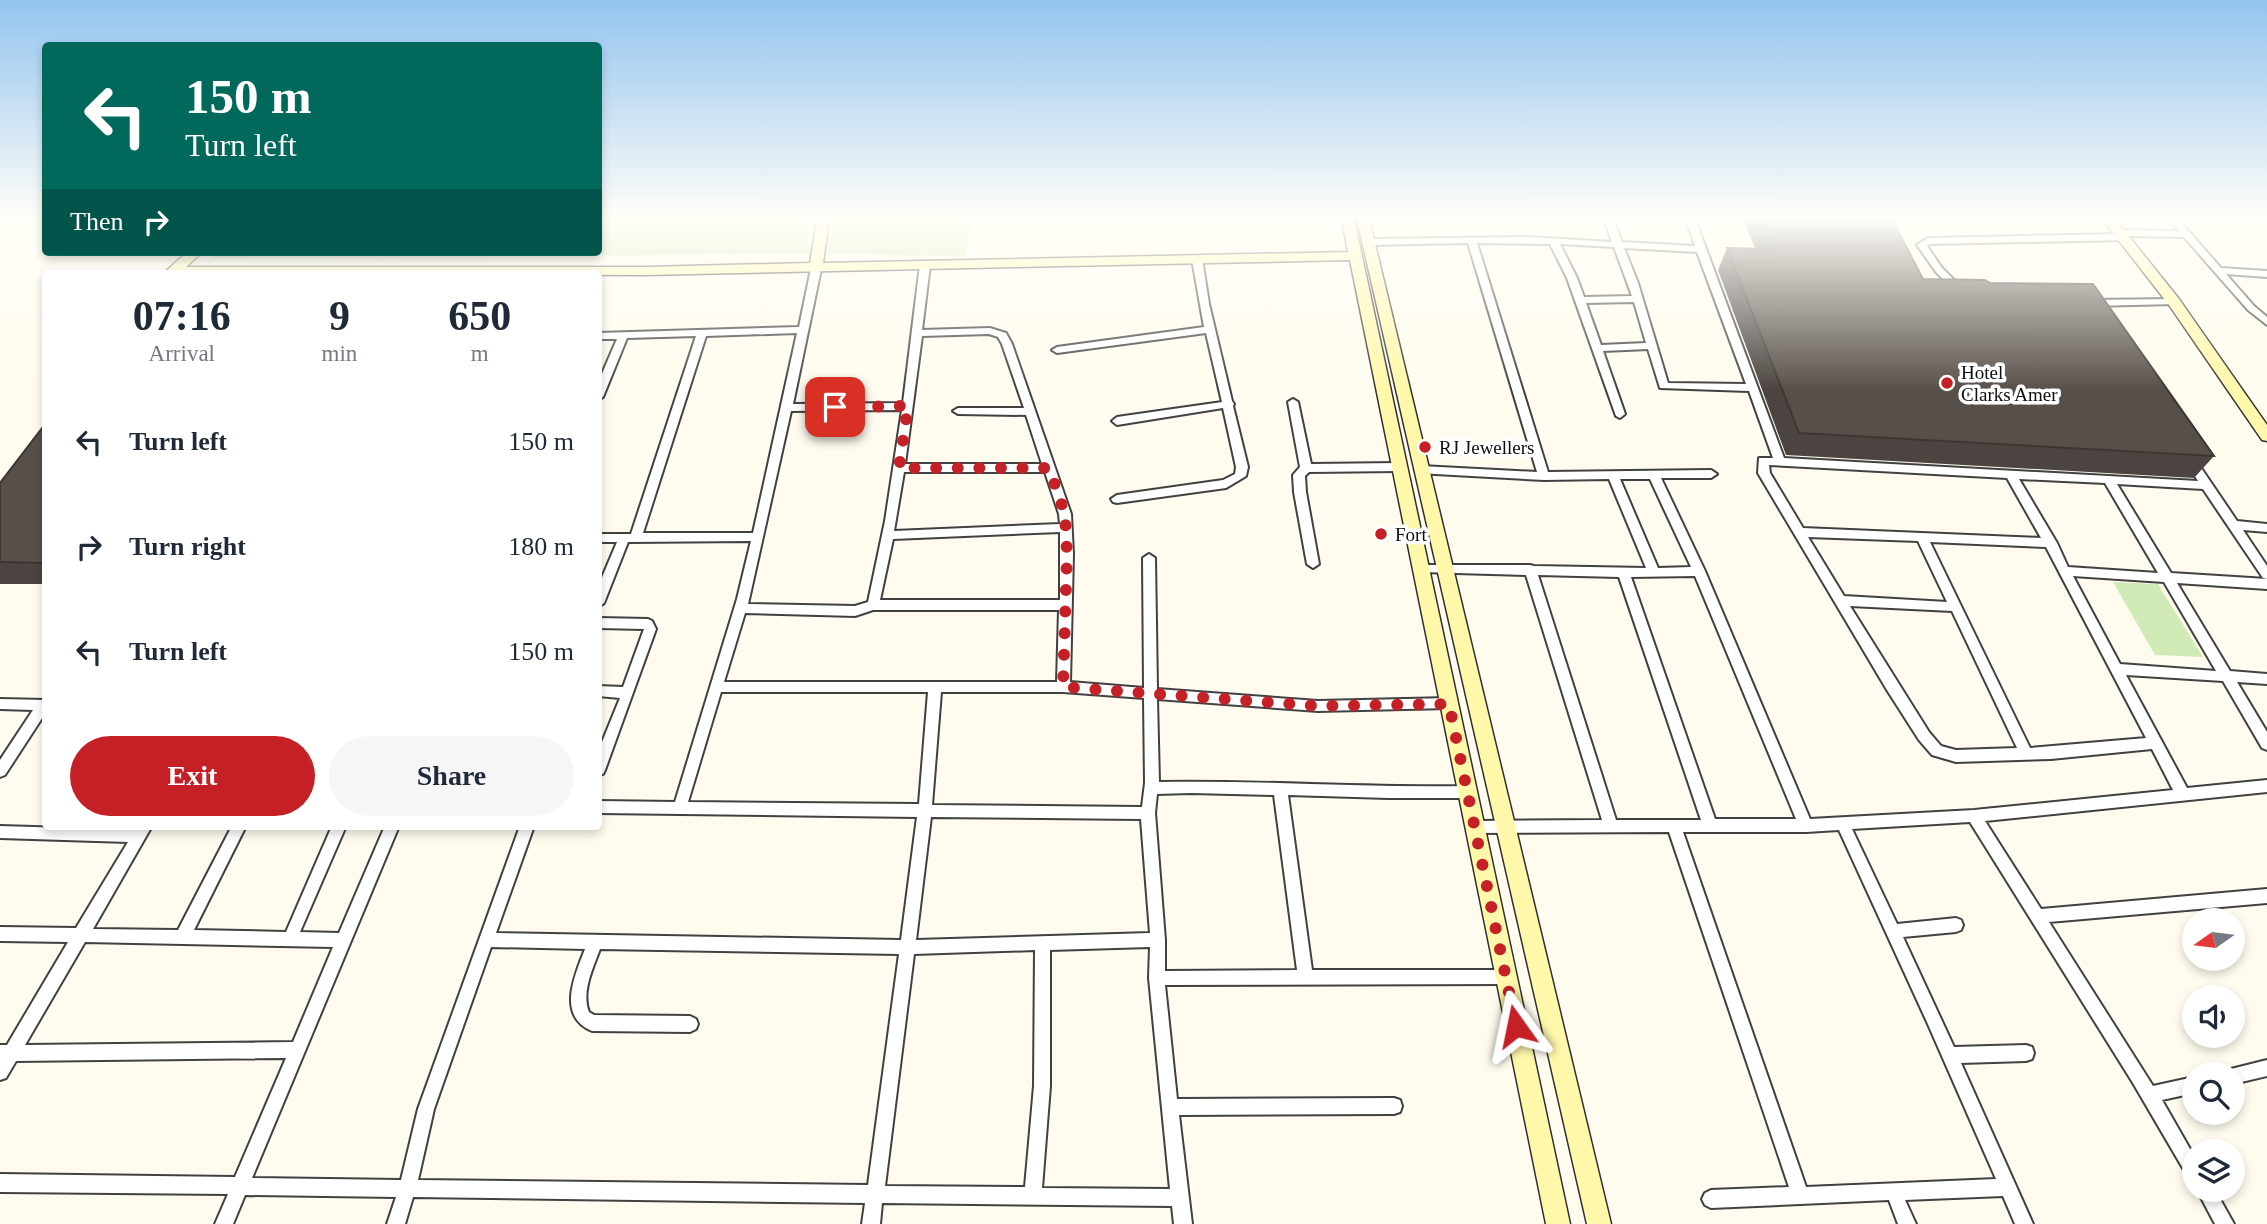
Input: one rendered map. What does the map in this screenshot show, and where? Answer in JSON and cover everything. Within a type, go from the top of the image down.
[{"type":"street","points":[[680,807],[740,608],[758,537],[814,276]]},
{"type":"street","points":[[873,605],[899,468],[924,276]]},
{"type":"street","points":[[1117,499],[1226,484],[1240,476],[1242,467],[1200,276]]},
{"type":"street","points":[[1367,276],[1399,467],[1558,1224]]},
{"type":"street","points":[[1369,276],[1422,470],[1599,1224]]},
{"type":"street","points":[[1483,276],[1544,476]]},
{"type":"street","points":[[1569,276],[1620,414]]},
{"type":"street","points":[[1630,276],[1664,386],[1754,388]]},
{"type":"street","points":[[1712,276],[1780,462]]},
{"type":"street","points":[[1945,276],[1972,298]]},
{"type":"street","points":[[2154,276],[2266,433]]},
{"type":"street","points":[[2225,276],[2251,308],[2267,322]]},
{"type":"street","points":[[1580,300],[1638,299]]},
{"type":"street","points":[[2096,319],[2083,303],[2174,302]]},
{"type":"street","points":[[1057,351],[1211,329]]},
{"type":"street","points":[[602,336],[803,330]]},
{"type":"street","points":[[917,333],[990,331],[1002,335],[1065,514],[1063,687]]},
{"type":"street","points":[[602,595],[659,472],[676,408],[702,333]]},
{"type":"street","points":[[602,387],[623,335]]},
{"type":"street","points":[[1597,348],[1652,346]]},
{"type":"street","points":[[1293,402],[1306,468]]},
{"type":"street","points":[[1117,421],[1228,404]]},
{"type":"street","points":[[787,408],[908,406]]},
{"type":"street","points":[[958,411],[1030,412]]},
{"type":"street","points":[[2183,449],[2267,575]]},
{"type":"street","points":[[2155,743],[1956,756],[1937,751],[1905,706],[1764,473],[1763,461],[2206,485]]},
{"type":"street","points":[[1313,564],[1299,475],[1306,468],[1399,467]]},
{"type":"street","points":[[899,468],[1049,468]]},
{"type":"street","points":[[1422,470],[1544,476],[1711,474]]},
{"type":"street","points":[[1613,475],[1654,573]]},
{"type":"street","points":[[1654,475],[1699,571],[1806,826]]},
{"type":"street","points":[[2011,475],[2182,793]]},
{"type":"street","points":[[2109,480],[2267,744]]},
{"type":"street","points":[[2232,525],[2267,528]]},
{"type":"street","points":[[888,535],[1066,528]]},
{"type":"street","points":[[1801,531],[2050,544]]},
{"type":"street","points":[[602,538],[758,537]]},
{"type":"street","points":[[1922,537],[2026,753]]},
{"type":"street","points":[[1149,558],[1152,692],[1151,788],[1148,813],[1158,940],[1157,978],[1183,1224]]},
{"type":"street","points":[[1421,568],[1530,569],[1624,574],[1699,571]]},
{"type":"street","points":[[1530,569],[1611,827]]},
{"type":"street","points":[[2065,571],[2267,584]]},
{"type":"street","points":[[1624,574],[1710,826]]},
{"type":"street","points":[[1843,601],[1956,607]]},
{"type":"street","points":[[740,608],[855,611],[873,605],[1065,606]]},
{"type":"street","points":[[602,623],[648,624],[650,629],[602,760]]},
{"type":"street","points":[[2116,669],[2267,679]]},
{"type":"street","points":[[716,687],[1063,687],[1318,706],[1449,704]]},
{"type":"street","points":[[871,1224],[925,810],[935,689]]},
{"type":"street","points":[[602,691],[628,693]]},
{"type":"street","points":[[0,704],[42,705]]},
{"type":"street","points":[[0,771],[42,708]]},
{"type":"street","points":[[1151,788],[1212,786],[1280,790],[1467,792]]},
{"type":"street","points":[[1475,827],[1806,826],[1974,816],[2267,786]]},
{"type":"street","points":[[1280,790],[1306,979]]},
{"type":"street","points":[[602,807],[1148,813]]},
{"type":"street","points":[[1974,816],[2039,916],[2182,1150]]},
{"type":"street","points":[[1843,824],[1894,931],[2024,1224]]},
{"type":"street","points":[[1674,827],[1800,1195]]},
{"type":"street","points":[[182,938],[237,830]]},
{"type":"street","points":[[290,939],[337,830]]},
{"type":"street","points":[[224,1224],[390,830]]},
{"type":"street","points":[[396,1224],[408,1187],[426,1109],[526,830]]},
{"type":"street","points":[[0,832],[142,831]]},
{"type":"street","points":[[0,1072],[5,1053],[142,831]]},
{"type":"street","points":[[2039,916],[2267,896]]},
{"type":"street","points":[[1894,931],[1956,925]]},
{"type":"street","points":[[0,934],[343,940]]},
{"type":"street","points":[[486,940],[906,947],[1158,940]]},
{"type":"street","points":[[595,942],[579,996],[578,1010],[585,1020],[592,1023],[690,1024]]},
{"type":"street","points":[[1033,1196],[1042,1086],[1043,944]]},
{"type":"street","points":[[1157,978],[1506,977]]},
{"type":"street","points":[[5,1053],[297,1050]]},
{"type":"street","points":[[1949,1055],[2026,1053]]},
{"type":"street","points":[[2245,1073],[2267,1068]]},
{"type":"street","points":[[2150,1095],[2182,1088]]},
{"type":"street","points":[[1172,1107],[1394,1106]]},
{"type":"street","points":[[0,1183],[1179,1198]]},
{"type":"street","points":[[1711,1199],[2007,1187]]},
{"type":"street","points":[[1894,1193],[1907,1224]]},
{"type":"street","points":[[2213,1202],[2225,1224]]},
{"type":"green space","points":[[2113,582],[2158,584],[2203,657],[2155,655]]},
{"type":"building","name":"Hotel Clarks Amer","points":[[1738,276],[1922,276],[1923,279],[1985,280],[1990,283],[2093,284],[2214,456],[1799,433]]},
{"type":"building","points":[[42,428],[42,563],[0,562],[0,483]]},
{"type":"place","name":"Hotel Clarks Amer","points":[[1947,383]]},
{"type":"place","name":"RJ Jewellers","points":[[1425,447]]},
{"type":"place","name":"Fort","points":[[1381,534]]},
{"type":"route","points":[[835,407],[908,406],[899,468],[1049,468],[1065,514],[1067,554],[1063,687],[1318,706],[1449,704],[1516,1026]]}]
